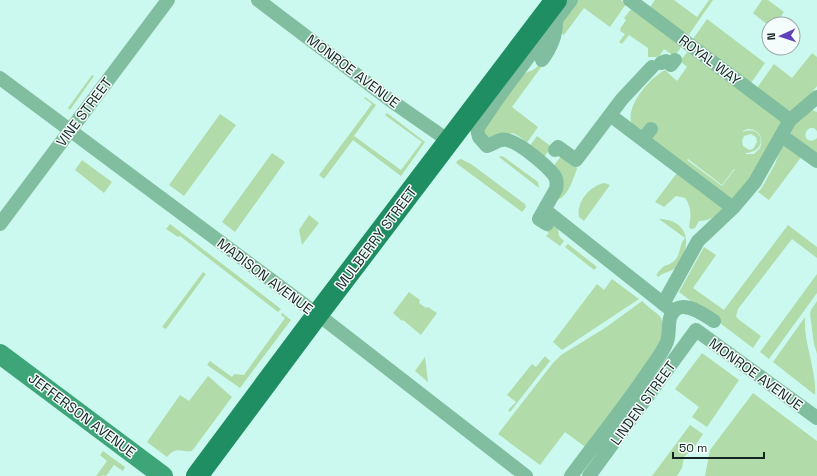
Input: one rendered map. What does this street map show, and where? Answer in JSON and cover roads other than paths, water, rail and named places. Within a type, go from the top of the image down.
[{"type":"main road","name":"MULBERRY STREET","points":[[197,476],[449,141],[556,10]]},
{"type":"main road","name":"JEFFERSON AVENUE","points":[[0,354],[163,476]]},
{"type":"street","name":"VINE STREET","points":[[0,224],[168,0]]},
{"type":"street","name":"MONROE AVENUE","points":[[258,0],[390,100],[449,141]]},
{"type":"street","points":[[571,0],[556,10],[477,129],[479,138],[487,146],[499,140],[518,144],[555,176],[557,185],[549,218],[668,308],[686,308],[699,311],[714,322]]},
{"type":"street","name":"ROYAL WAY","points":[[630,0],[645,8],[683,48],[751,87],[790,120]]},
{"type":"street","points":[[542,60],[550,47],[556,29],[556,10]]},
{"type":"street","points":[[555,150],[558,146],[576,160],[622,99],[656,65],[666,61],[671,65],[683,48]]},
{"type":"street","name":"MADISON AVENUE","points":[[0,78],[317,315],[526,476]]},
{"type":"street","points":[[571,476],[631,397],[667,343],[670,319],[668,308],[698,241],[733,208],[755,182],[790,120],[817,97]]},
{"type":"street","points":[[610,115],[647,134],[733,208]]},
{"type":"street","points":[[782,136],[817,161]]},
{"type":"street","name":"MONROE AVENUE","points":[[696,330],[817,418]]},
{"type":"street","name":"LINDEN STREET","points":[[590,476],[696,330]]}]
